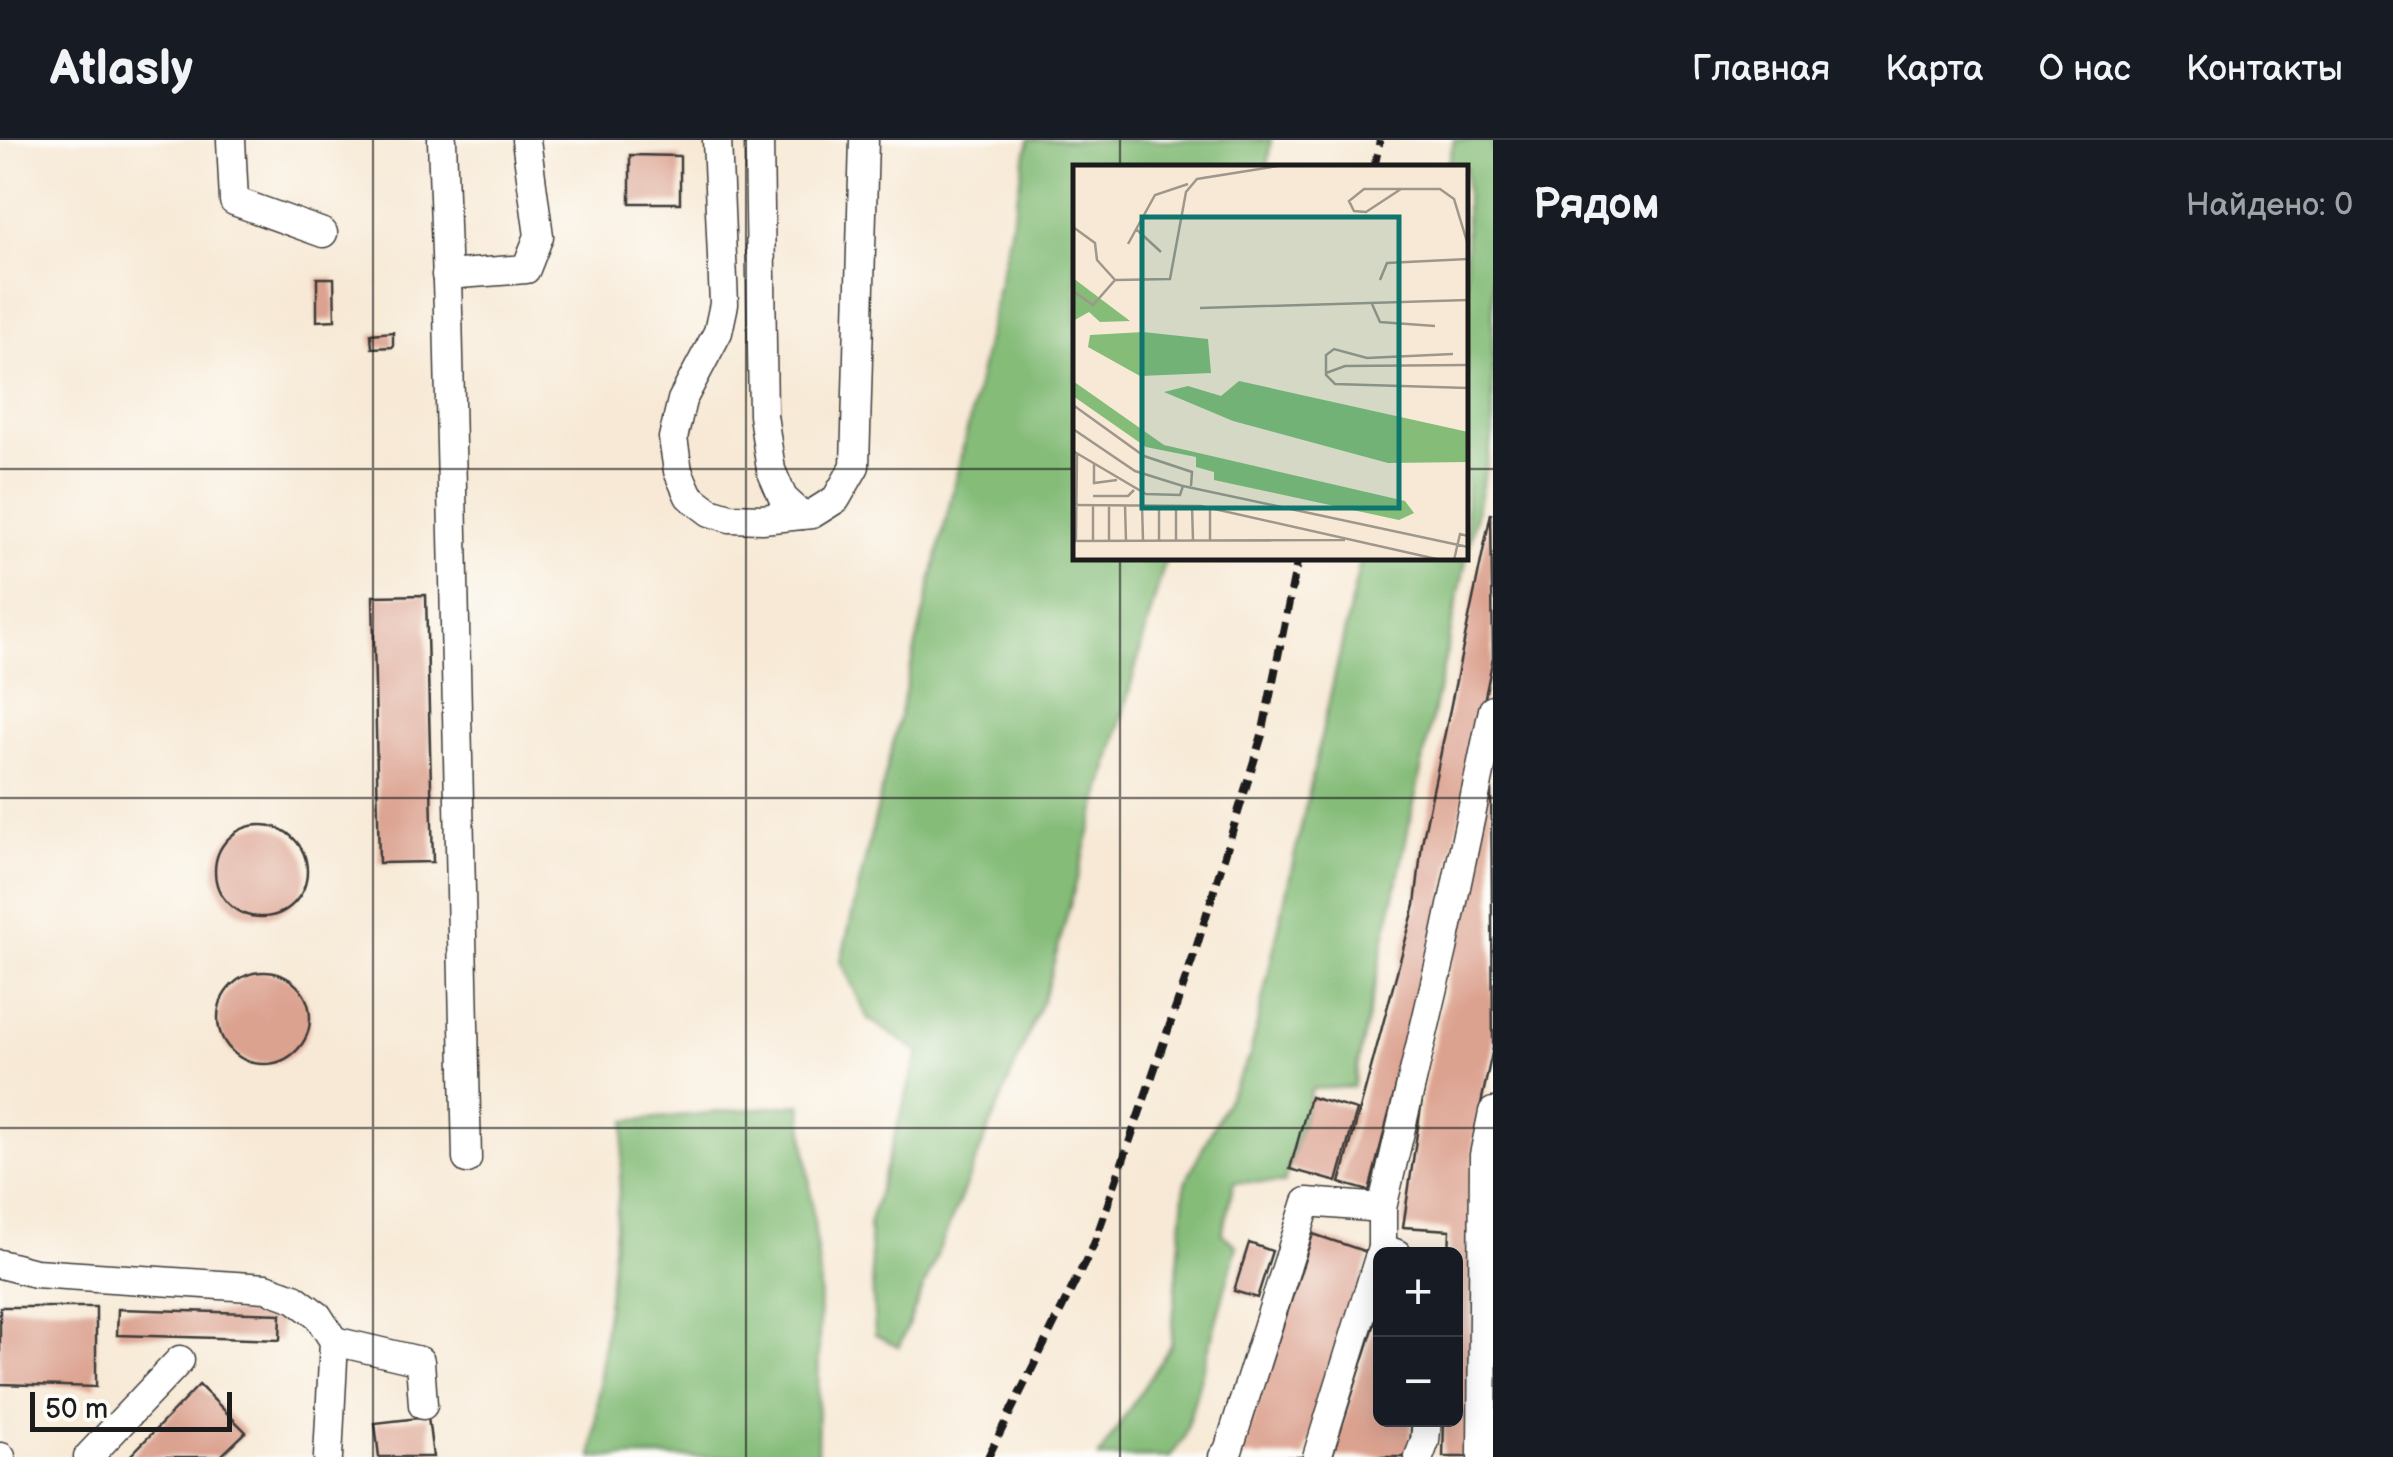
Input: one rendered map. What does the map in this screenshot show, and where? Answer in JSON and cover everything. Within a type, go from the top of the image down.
[{"type":"lane","points":[[231,140],[234,201],[323,233]]},
{"type":"lane","points":[[442,140],[467,1160]]},
{"type":"lane","points":[[446,275],[526,269],[539,236],[526,140]]},
{"type":"lane","points":[[716,140],[724,304],[718,332],[682,400],[672,438],[678,471],[689,496],[710,512],[730,518],[762,519],[812,514],[836,499],[855,466],[864,140]]},
{"type":"lane","points":[[759,140],[764,414],[771,470],[783,498],[801,515]]},
{"type":"lane","points":[[1389,1247],[1382,1208],[1493,710]]},
{"type":"lane","points":[[1482,1457],[1488,1372],[1488,1201],[1484,1155],[1493,1112]]},
{"type":"lane","points":[[1224,1457],[1307,1202],[1382,1208]]},
{"type":"lane","points":[[0,1264],[35,1273],[266,1288],[294,1298],[318,1316],[334,1341],[328,1457]]},
{"type":"lane","points":[[1317,1457],[1373,1299]]},
{"type":"lane","points":[[334,1341],[420,1361],[423,1405]]},
{"type":"lane","points":[[88,1457],[180,1360]]},
{"type":"lane","points":[[1419,1457],[1426,1427]]},
{"type":"green space","points":[[1029,140],[1271,140],[1267,165],[1073,165],[1073,560],[1165,560],[1046,991],[899,1347],[875,1335],[869,1224],[919,1052],[868,1019],[841,961],[971,414]]},
{"type":"green space","points":[[1454,140],[1493,140],[1493,435],[1468,551],[1468,165],[1448,165]]},
{"type":"green space","points":[[1361,560],[1466,560],[1353,1087],[1312,1089],[1284,1183],[1234,1182],[1222,1234],[1237,1246],[1184,1438],[1170,1457],[1098,1457],[1171,1345],[1185,1183],[1250,1055]]},
{"type":"green space","points":[[801,1104],[820,1277],[817,1457],[592,1457],[626,1121]]},
{"type":"building","points":[[630,155],[680,156],[680,203],[630,203]]},
{"type":"building","points":[[317,278],[334,278],[335,320],[317,321]]},
{"type":"building","points":[[393,332],[393,347],[372,348],[371,334]]},
{"type":"building","points":[[1491,513],[1493,658],[1440,916],[1369,1191],[1340,1183],[1415,905],[1422,843]]},
{"type":"building","points":[[426,595],[433,862],[379,863],[373,596]]},
{"type":"building","points":[[1491,776],[1493,1048],[1474,1136],[1469,1457],[1443,1457],[1444,1427],[1463,1427],[1463,1247],[1449,1247],[1450,1230],[1403,1227],[1422,1100]]},
{"type":"building","points":[[261,825],[279,828],[294,838],[304,853],[304,889],[294,904],[279,914],[261,917],[243,914],[228,904],[218,889],[215,871],[218,853],[228,838],[243,828]]},
{"type":"building","points":[[264,972],[282,975],[297,985],[307,1000],[307,1036],[297,1051],[282,1061],[264,1064],[246,1061],[231,1051],[221,1036],[218,1018],[221,1000],[231,985],[246,975]]},
{"type":"building","points":[[1310,1097],[1357,1110],[1337,1182],[1290,1169]]},
{"type":"building","points":[[1313,1234],[1370,1253],[1304,1457],[1240,1457]]},
{"type":"building","points":[[1249,1243],[1272,1251],[1257,1298],[1234,1291]]},
{"type":"building","points":[[0,1307],[96,1307],[96,1387],[0,1384]]},
{"type":"building","points":[[118,1309],[281,1314],[280,1340],[117,1335]]},
{"type":"building","points":[[1373,1329],[1373,1427],[1411,1427],[1410,1445],[1404,1457],[1332,1457]]},
{"type":"building","points":[[199,1385],[246,1432],[220,1457],[129,1457]]},
{"type":"building","points":[[428,1417],[433,1457],[379,1457],[375,1423]]},
{"type":"railway","points":[[1375,165],[1380,140]]},
{"type":"railway","points":[[988,1457],[1094,1244],[1194,955],[1262,735],[1298,560]]}]
